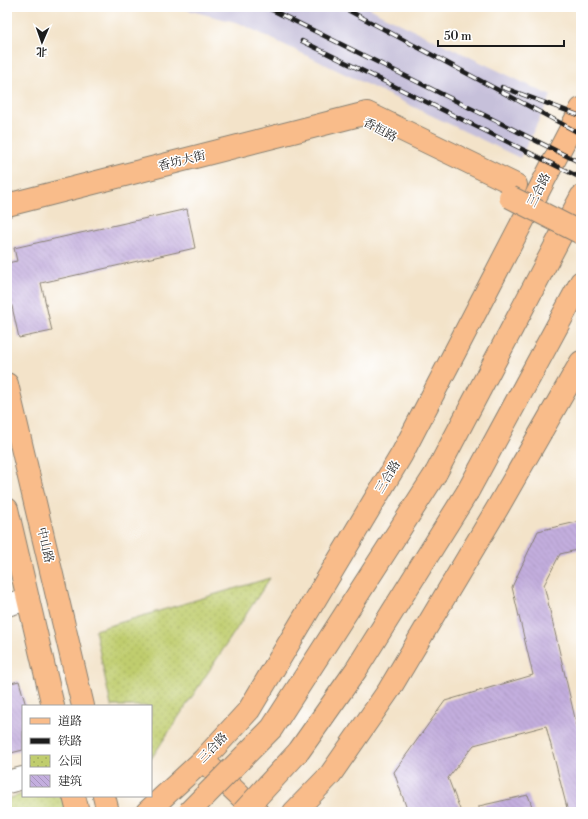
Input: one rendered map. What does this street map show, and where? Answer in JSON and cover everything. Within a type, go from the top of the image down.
[{"type":"main road","name":"三合路","points":[[147,812],[203,760],[249,710],[402,454],[581,109]]},
{"type":"main road","name":"香恒路","points":[[357,117],[366,114],[513,191],[581,233]]},
{"type":"main road","name":"香坊大街","points":[[7,205],[357,117]]},
{"type":"main road","name":"香恒路","points":[[513,191],[581,216]]},
{"type":"main road","points":[[189,812],[272,728],[436,473],[581,197]]},
{"type":"main road","points":[[243,812],[299,751],[352,676],[468,491],[581,282]]},
{"type":"main road","points":[[294,812],[330,775],[389,690],[498,507],[581,362]]},
{"type":"main road","name":"中山路","points":[[7,384],[83,705]]},
{"type":"main road","points":[[7,509],[53,705]]},
{"type":"main road","points":[[203,760],[257,812]]},
{"type":"main road","points":[[74,797],[78,812]]},
{"type":"main road","points":[[104,797],[108,812]]},
{"type":"street","points":[[7,605],[28,599]]},
{"type":"street","points":[[7,782],[22,778]]},
{"type":"shaded area","points":[[175,7],[368,7],[551,96],[520,158],[239,23]]},
{"type":"green space","points":[[270,578],[152,757],[152,705],[111,705],[95,630]]},
{"type":"green space","points":[[22,794],[22,797],[65,797],[69,812],[7,812],[7,799]]},
{"type":"building","points":[[187,209],[195,248],[41,283],[52,331],[19,338],[7,284],[7,263],[17,261],[14,248]]},
{"type":"building","points":[[581,521],[581,549],[560,554],[544,585],[581,744],[581,812],[568,812],[546,726],[474,745],[448,778],[461,812],[408,812],[394,772],[445,701],[533,675],[512,587],[538,531]]},
{"type":"building","points":[[19,681],[26,705],[22,705],[22,750],[7,754],[7,684]]},
{"type":"building","points":[[528,795],[534,812],[479,812],[479,806]]},
{"type":"railway","points":[[266,7],[581,163]]},
{"type":"railway","points":[[342,7],[581,134]]},
{"type":"railway","points":[[302,41],[581,178]]},
{"type":"railway","points":[[502,87],[581,116]]}]
